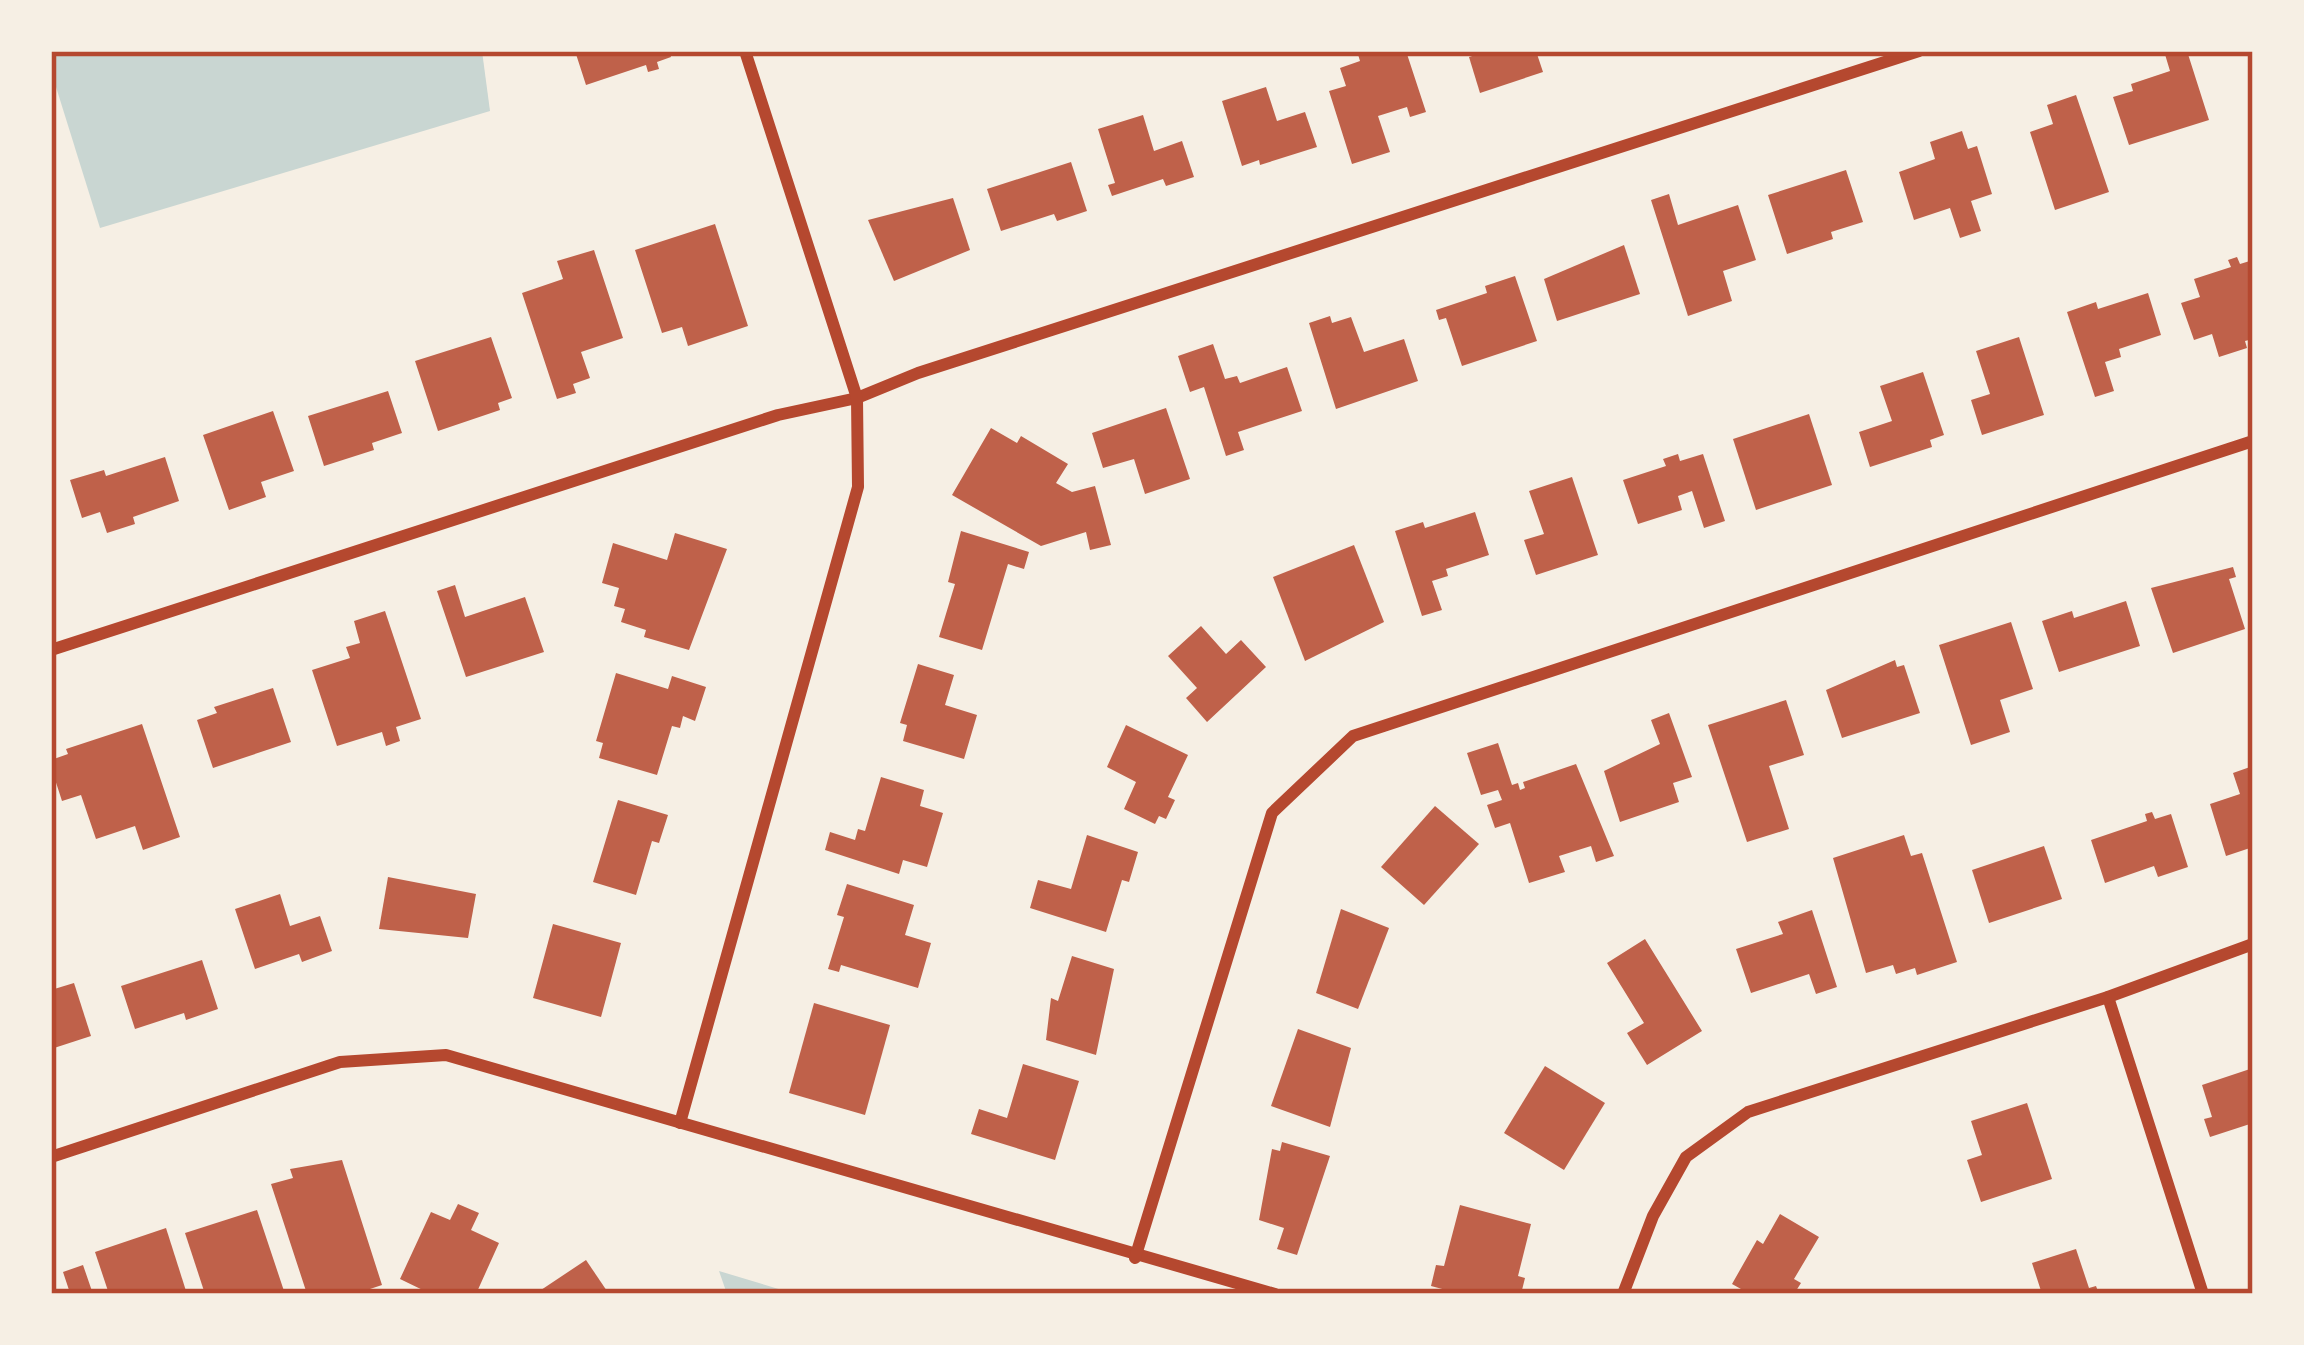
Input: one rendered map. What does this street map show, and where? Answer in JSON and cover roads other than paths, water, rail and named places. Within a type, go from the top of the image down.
[{"type":"street","points":[[680,1123],[858,487],[857,398],[745,51]]},
{"type":"street","points":[[51,650],[778,415],[857,398],[918,373],[1919,51]]},
{"type":"street","points":[[1136,1258],[1272,813],[1353,736],[2253,441]]},
{"type":"street","points":[[1623,1294],[1653,1216],[1686,1157],[1748,1112],[2108,997],[2253,944]]},
{"type":"street","points":[[2108,997],[2203,1294]]},
{"type":"street","points":[[51,1157],[340,1062],[446,1055],[1136,1258],[1276,1294]]}]
